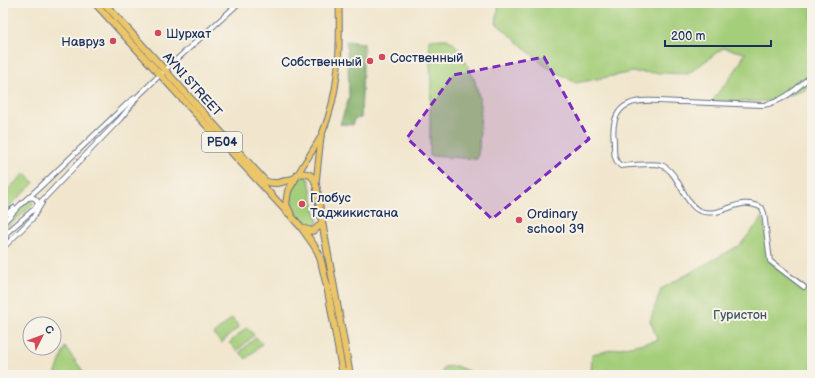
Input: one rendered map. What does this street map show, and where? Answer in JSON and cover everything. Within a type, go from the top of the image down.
[{"type":"highway","name":"РБ04","points":[[96,3],[160,75]]},
{"type":"highway","name":"AYNI STREET","points":[[104,3],[265,181],[275,183],[297,176]]},
{"type":"highway","name":"AYNI STREET","points":[[160,75],[301,227],[318,252],[328,291],[343,375]]},
{"type":"highway","points":[[297,176],[306,173],[314,179],[316,183],[350,375]]},
{"type":"highway","name":"AYNI STREET","points":[[292,217],[286,201],[288,192],[297,176]]},
{"type":"highway","points":[[301,227],[306,230],[313,231],[316,230],[322,222]]},
{"type":"main road","points":[[297,176],[321,134],[332,104],[336,84],[339,52],[339,3]]},
{"type":"main road","points":[[316,183],[321,134]]},
{"type":"street","points":[[3,223],[129,102],[137,97],[239,3]]},
{"type":"street","points":[[804,288],[770,261],[764,213],[762,208],[751,203],[745,203],[721,211],[711,212],[698,210],[693,206],[678,181],[667,168],[656,164],[619,165],[616,158],[613,130],[615,119],[619,112],[623,107],[634,102],[648,101],[720,104],[770,104],[798,87],[812,74]]},
{"type":"street","points":[[3,236],[37,206],[125,113],[137,97]]},
{"type":"street","points":[[29,198],[34,197],[38,204],[37,206]]},
{"type":"street","points":[[3,248],[32,219],[40,208],[44,198]]},
{"type":"street","points":[[3,216],[22,204]]},
{"type":"street","points":[[3,244],[7,233]]},
{"type":"highlighted area","points":[[544,57],[589,139],[492,219],[407,138],[453,75]]},
{"type":"green space","points":[[499,3],[812,3],[812,87],[769,101],[712,102],[739,65],[745,53],[723,48],[688,74],[633,72],[576,83],[545,66],[496,23]]},
{"type":"green space","points":[[447,39],[461,52],[475,81],[481,105],[477,159],[430,156],[431,84],[429,40]]},
{"type":"green space","points":[[346,41],[364,43],[361,118],[354,119],[353,125],[340,124],[349,98]]},
{"type":"green space","points":[[25,173],[34,183],[3,212],[3,194]]},
{"type":"green space","points":[[299,177],[307,177],[309,180],[318,223],[306,229],[288,206],[288,195]]},
{"type":"green space","points":[[27,200],[32,201],[33,205],[3,231],[3,227]]},
{"type":"green space","name":"Гуристон","points":[[763,217],[771,262],[812,294],[812,375],[591,375],[592,354],[658,340],[650,321],[661,289],[740,245]]},
{"type":"green space","points":[[232,318],[239,327],[221,343],[214,334]]},
{"type":"green space","points":[[247,327],[254,335],[237,351],[229,343]]},
{"type":"green space","points":[[256,337],[262,344],[246,359],[240,352]]},
{"type":"green space","points":[[65,347],[86,375],[55,375]]},
{"type":"green space","points":[[456,366],[478,375],[441,375],[444,367]]},
{"type":"place","name":"Шурхат","points":[[158,33]]},
{"type":"place","name":"Навруз","points":[[113,41]]},
{"type":"place","name":"Соственный","points":[[382,57]]},
{"type":"place","name":"Собственный","points":[[370,61]]},
{"type":"place","name":"Глобус Таджикистана","points":[[302,204]]},
{"type":"place","name":"Ordinary school 39","points":[[519,220]]}]
